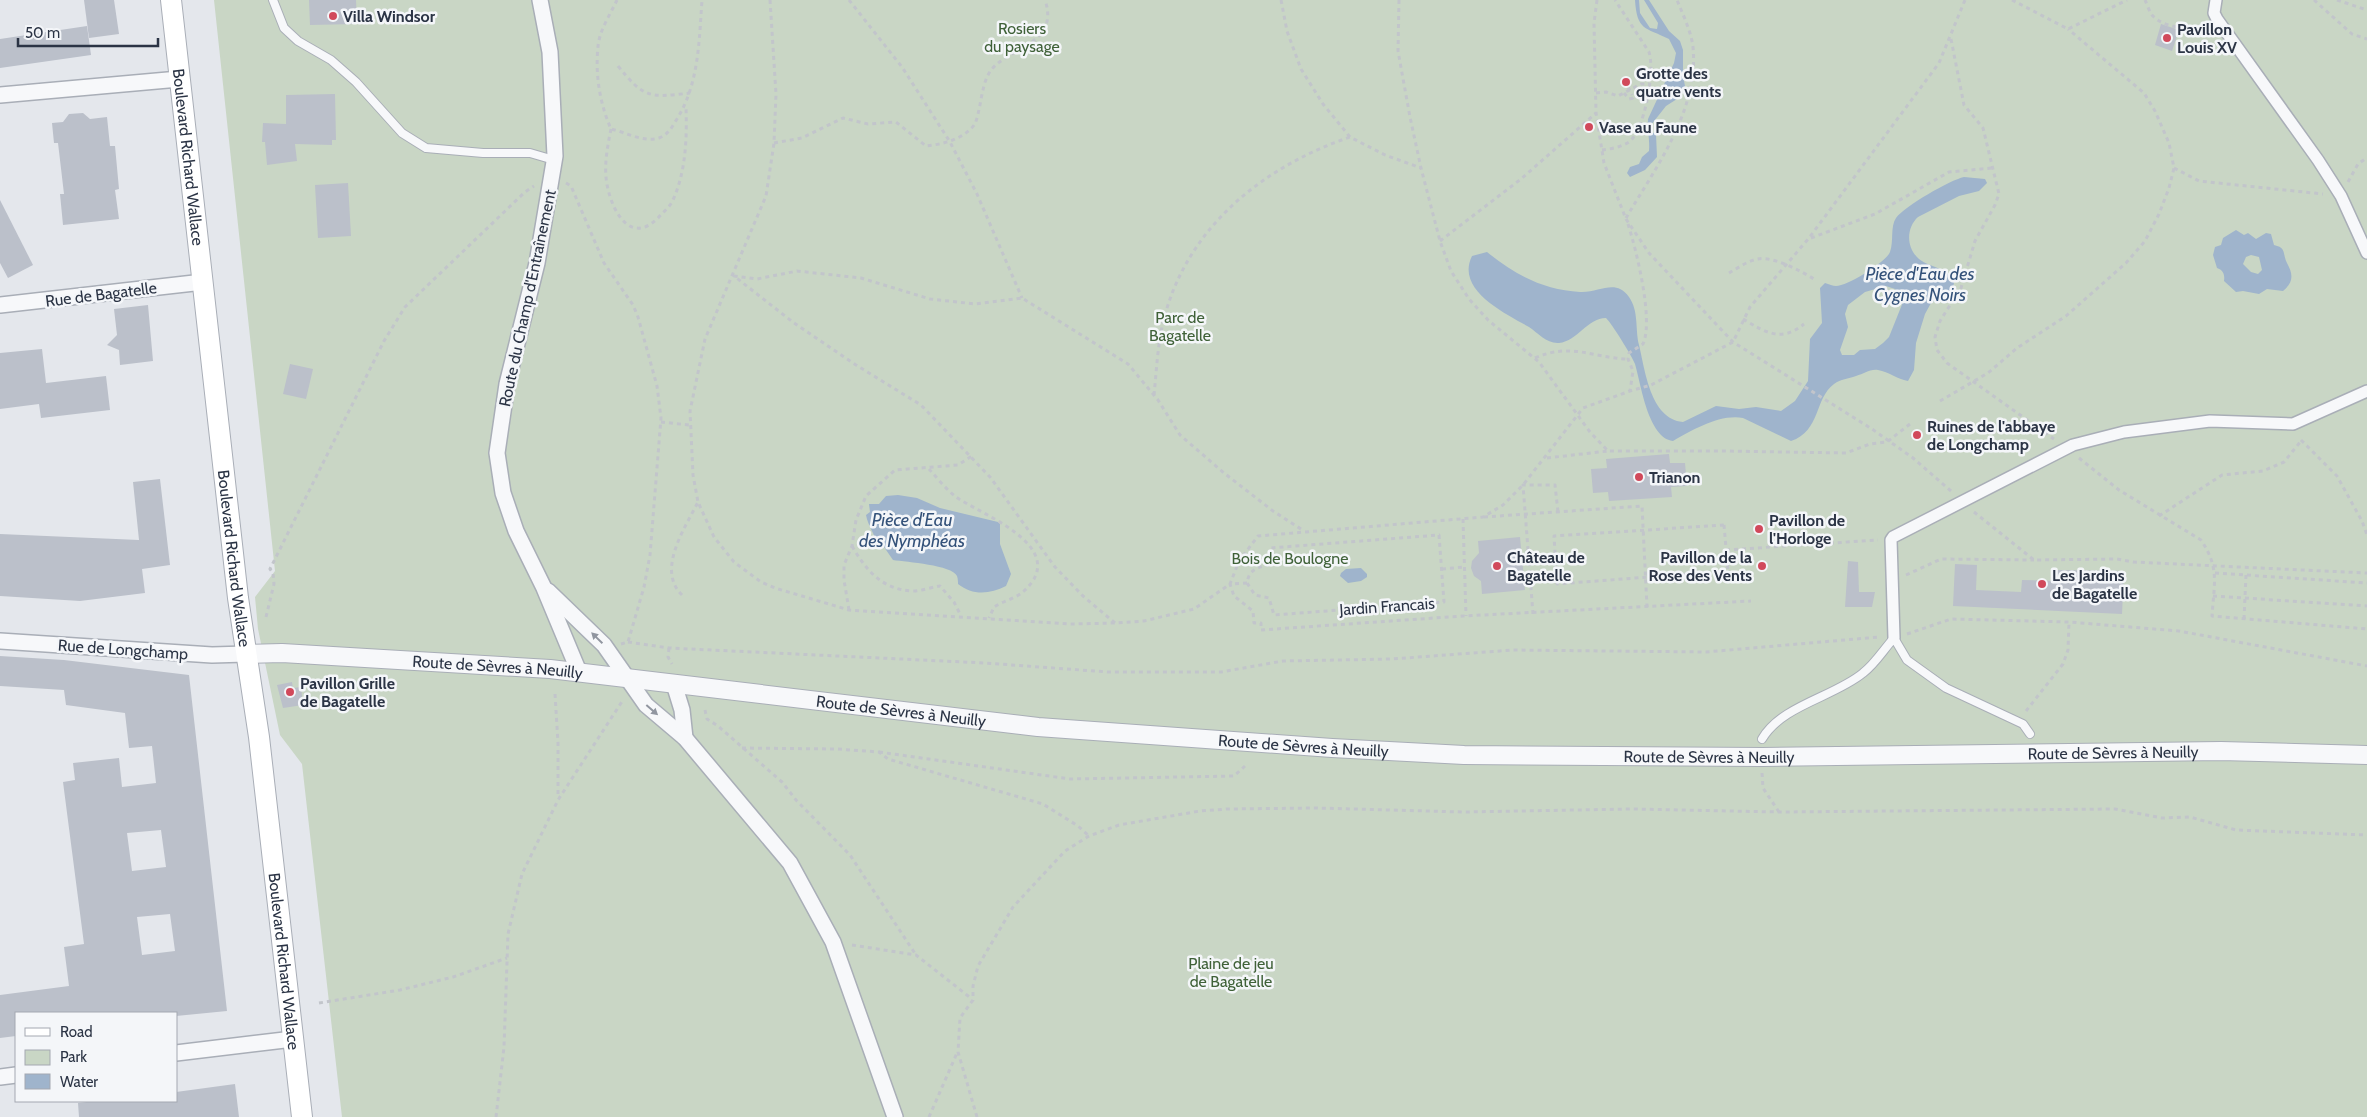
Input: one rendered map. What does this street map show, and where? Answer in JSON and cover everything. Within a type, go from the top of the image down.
[{"type":"main road","name":"Boulevard Richard Wallace","points":[[170,0],[246,654],[259,737],[302,1117]]},
{"type":"street","name":"Route du Champ d'Entraînement","points":[[540,0],[550,52],[553,167],[537,263],[508,384],[497,453],[503,493],[516,531],[544,588],[579,672]]},
{"type":"street","points":[[2216,0],[2214,13],[2217,19],[2318,160],[2341,196],[2367,253]]},
{"type":"street","points":[[0,96],[179,79]]},
{"type":"street","name":"Rue de Bagatelle","points":[[0,305],[203,282]]},
{"type":"street","points":[[1894,638],[1891,540],[1963,501],[2067,448],[2124,432],[2210,421],[2293,424],[2367,391]]},
{"type":"street","name":"Route du Champ d'Entraînement","points":[[544,588],[604,645],[625,678],[646,705],[685,738],[790,863],[833,942],[895,1117]]},
{"type":"street","name":"Rue de Longchamp","points":[[0,641],[212,655],[246,654]]},
{"type":"street","name":"Route de Sèvres à Neuilly","points":[[246,654],[282,653],[421,659],[579,672],[1038,727],[1322,748],[1464,755],[1762,757],[2201,752],[2367,755]]},
{"type":"street","points":[[674,684],[682,710],[685,738]]},
{"type":"street","points":[[178,1053],[293,1039]]},
{"type":"street","points":[[0,1077],[15,1075]]},
{"type":"lane","points":[[273,0],[284,28],[298,41],[331,60],[356,82],[402,133],[426,148],[483,153],[530,153],[553,167]]},
{"type":"lane","points":[[1762,739],[1767,731],[1792,713],[1863,674],[1894,638],[1907,660],[1946,688],[2023,724],[2030,734]]},
{"type":"path","points":[[617,0],[602,30],[598,47],[599,92],[611,129],[606,173],[612,202],[618,214],[628,226],[639,229],[649,226],[672,203],[681,178],[687,138],[686,106]]},
{"type":"path","points":[[611,129],[638,137],[659,138],[668,133],[686,106],[690,93],[698,56],[702,0]]},
{"type":"path","points":[[770,0],[776,94],[774,144],[766,196],[734,276],[705,338],[690,411],[689,425],[693,475],[698,502],[708,526],[721,547],[748,574],[775,588],[849,610],[1072,624],[1116,623],[1144,620],[1194,609],[1230,584],[1247,583]]},
{"type":"path","points":[[849,0],[902,67],[950,142],[976,194],[1022,298],[1128,364],[1154,395],[1180,436],[1273,511],[1305,532]]},
{"type":"path","points":[[774,144],[802,138],[843,118],[868,124],[896,122],[926,146],[950,142],[971,129],[975,124],[988,74],[997,65],[1023,49],[1041,33],[1048,13],[1045,0]]},
{"type":"path","points":[[1282,0],[1287,31],[1301,69],[1323,104],[1350,137],[1385,156],[1421,168]]},
{"type":"path","points":[[1399,0],[1398,51],[1421,168],[1440,242],[1451,271],[1469,299],[1488,320],[1535,358],[1590,432],[1608,451]]},
{"type":"path","points":[[1597,0],[1594,23],[1596,113],[1604,163],[1637,250],[1647,325],[1642,344],[1629,353],[1628,359],[1633,371],[1630,391]]},
{"type":"path","points":[[1602,150],[1628,142],[1634,137],[1644,111],[1649,84],[1651,60],[1649,52],[1615,0]]},
{"type":"path","points":[[1626,219],[1682,118],[1693,81],[1692,46],[1678,0]]},
{"type":"path","points":[[1483,517],[1503,505],[1523,485],[1546,458],[1583,408],[1651,385],[1733,342],[1750,307],[1809,238],[1939,63],[1965,0]]},
{"type":"path","points":[[1940,401],[1988,373],[2017,348],[2066,316],[2126,263],[2145,241],[2159,214],[2174,168],[2169,144],[2155,111],[2144,93],[2068,29],[2012,0]]},
{"type":"path","points":[[2068,29],[2126,0]]},
{"type":"path","points":[[2145,0],[2152,15],[2165,24],[2182,28],[2199,27],[2217,19]]},
{"type":"path","points":[[2314,0],[2352,34],[2367,38]]},
{"type":"path","points":[[2337,0],[2367,10]]},
{"type":"path","points":[[1950,39],[1964,105],[1983,128],[1999,194],[1975,241],[1961,288],[1940,320],[1935,337],[1937,350],[1947,363],[1971,382],[2067,448],[2119,490],[2201,540],[2215,566],[2212,616],[2367,630]]},
{"type":"path","points":[[618,66],[643,93],[659,95],[690,93]]},
{"type":"path","points":[[1596,94],[1606,92],[1618,96],[1641,84],[1649,84]]},
{"type":"path","points":[[1624,93],[1629,99],[1633,98],[1628,86]]},
{"type":"path","points":[[1440,242],[1521,179],[1596,113]]},
{"type":"path","points":[[1154,395],[1167,308],[1183,270],[1204,240],[1230,206],[1267,176],[1316,149],[1350,137]]},
{"type":"path","points":[[2174,168],[2199,181],[2341,196],[2358,164],[2365,159]]},
{"type":"path","points":[[266,617],[274,584],[273,572],[270,569],[384,341],[405,307],[553,167],[571,186],[604,263],[633,305],[657,386],[661,422],[650,555],[644,587],[628,642]]},
{"type":"path","points":[[1809,238],[1875,214],[1949,172],[1992,168]]},
{"type":"path","points":[[1626,219],[1649,252],[1733,342],[1800,386],[1828,401],[1913,458],[2034,560]]},
{"type":"path","points":[[1729,273],[1760,258],[1770,259],[1814,279]]},
{"type":"path","points":[[734,276],[757,279],[797,271],[861,278],[930,299],[975,304],[1022,298]]},
{"type":"path","points":[[734,276],[794,323],[856,365],[921,405],[972,456],[990,477],[1055,567],[1082,596],[1116,623]]},
{"type":"path","points":[[1743,319],[1774,335],[1796,331],[1804,324]]},
{"type":"path","points":[[1535,358],[1562,350],[1590,352],[1612,359],[1628,359]]},
{"type":"path","points":[[661,422],[689,425]]},
{"type":"path","points":[[1546,458],[1608,451],[1723,450],[1846,454],[1870,444],[1887,442],[1910,424]]},
{"type":"path","points":[[2293,424],[2301,441],[2337,476],[2362,521],[2367,534]]},
{"type":"path","points":[[2159,516],[2222,476],[2263,471],[2284,462],[2301,441]]},
{"type":"path","points":[[849,610],[843,572],[852,546],[856,520],[866,496],[880,481],[895,470],[958,465],[972,456]]},
{"type":"path","points":[[929,468],[955,496],[1008,526],[1024,539],[1035,556],[1036,568],[1034,577],[1020,594],[994,606],[989,618]]},
{"type":"path","points":[[1523,485],[1555,485],[1558,512]]},
{"type":"path","points":[[1523,485],[1533,614]]},
{"type":"path","points":[[682,595],[673,584],[671,570],[674,554],[698,502]]},
{"type":"path","points":[[1647,607],[1642,506],[1258,536],[1240,561],[1230,584],[1234,596],[1253,611],[1254,623],[1260,623],[1261,630],[1466,616],[1751,602]]},
{"type":"path","points":[[1463,519],[1466,616]]},
{"type":"path","points":[[1724,525],[1728,571],[1557,584],[1554,536],[1643,530],[1724,525]]},
{"type":"path","points":[[1024,539],[1029,532]]},
{"type":"path","name":"Jardin Francais","points":[[1439,535],[1442,569],[1444,602],[1274,615],[1269,598],[1255,595],[1247,583],[1247,578],[1255,568],[1268,565],[1266,557],[1270,556],[1270,548],[1439,535]]},
{"type":"path","points":[[1726,550],[1891,540]]},
{"type":"path","points":[[852,546],[864,567],[874,578],[894,587],[913,591],[940,586],[954,602],[961,616]]},
{"type":"path","points":[[1892,581],[1941,559],[2117,559],[2133,562],[2367,573]]},
{"type":"path","points":[[1530,562],[1556,560]]},
{"type":"path","points":[[1442,569],[1464,567]]},
{"type":"path","points":[[2215,573],[2367,584]]},
{"type":"path","points":[[2244,618],[2246,575]]},
{"type":"path","points":[[2213,596],[2367,606]]},
{"type":"path","points":[[616,645],[628,642],[669,648],[985,663],[1108,672],[1221,672],[1283,661],[1392,659],[1513,650],[1706,652],[1873,636],[1894,638],[1951,619],[2069,622],[2179,631],[2367,666]]},
{"type":"path","points":[[2023,724],[2027,708],[2050,684],[2063,664],[2068,650],[2069,622]]},
{"type":"path","points":[[669,648],[668,657],[672,664]]},
{"type":"path","points":[[496,1117],[504,1047],[508,934],[522,874],[558,800],[588,751],[623,702],[625,678]]},
{"type":"path","points":[[554,694],[558,743],[558,800]]},
{"type":"path","points":[[705,710],[707,719],[718,726],[782,782],[796,800],[850,855],[916,955],[973,1000]]},
{"type":"path","points":[[742,748],[837,749],[879,752],[1070,779],[1234,776],[1245,766]]},
{"type":"path","points":[[879,752],[888,759],[1043,804],[1078,826],[1089,836]]},
{"type":"path","points":[[1762,772],[1763,788],[1780,812]]},
{"type":"path","points":[[977,1117],[958,1052],[960,1018],[973,1000],[973,986],[978,966],[1013,907],[1065,851],[1089,836],[1119,825],[1200,811],[1227,809],[1334,808],[1463,812],[1632,809],[1780,812],[2115,809],[2162,818],[2190,817],[2236,830],[2367,835]]},
{"type":"path","points":[[833,942],[916,955]]},
{"type":"path","points":[[319,1003],[400,990],[454,977],[507,958]]},
{"type":"path","points":[[928,1117],[958,1052]]},
{"type":"green space","name":"Bois de Boulogne","points":[[214,0],[2367,0],[2367,1117],[342,1117],[302,764],[280,735],[258,629],[255,597],[275,571]]},
{"type":"water","points":[[1635,0],[1639,0],[1640,13],[1650,28],[1657,29],[1658,23],[1644,0],[1649,0],[1669,31],[1680,41],[1683,50],[1685,86],[1677,99],[1666,106],[1651,125],[1652,132],[1656,134],[1657,157],[1645,170],[1630,177],[1627,173],[1630,167],[1639,164],[1642,157],[1649,151],[1648,119],[1674,63],[1676,53],[1669,39],[1648,30],[1640,23]]},
{"type":"water","name":"Pièce d'Eau des Cygnes Noirs","points":[[1964,177],[1985,179],[1987,183],[1979,191],[1959,196],[1918,217],[1911,227],[1909,238],[1915,254],[1924,262],[1947,273],[1954,283],[1952,290],[1931,303],[1925,314],[1916,343],[1914,370],[1908,381],[1875,370],[1837,382],[1828,390],[1823,398],[1813,423],[1808,430],[1791,441],[1743,418],[1734,417],[1706,424],[1673,441],[1664,438],[1657,431],[1647,409],[1635,364],[1606,318],[1593,322],[1566,341],[1559,343],[1551,342],[1496,308],[1476,290],[1470,280],[1469,268],[1472,256],[1487,252],[1508,268],[1542,285],[1580,292],[1613,287],[1618,288],[1629,297],[1636,314],[1639,345],[1651,391],[1656,403],[1672,419],[1683,422],[1716,406],[1739,409],[1756,407],[1781,411],[1795,401],[1808,381],[1810,339],[1822,323],[1820,288],[1825,283],[1836,286],[1842,285],[1866,273],[1882,262],[1890,252],[1893,226],[1896,218],[1918,201]],"holes":[[[1886,286],[1895,289],[1903,302],[1889,337],[1875,349],[1860,350],[1854,355],[1842,355],[1840,350],[1848,327],[1845,314],[1848,305],[1865,292]]]},
{"type":"water","points":[[2236,230],[2244,235],[2248,233],[2256,239],[2266,233],[2271,234],[2274,245],[2284,251],[2291,274],[2291,281],[2283,291],[2267,289],[2259,294],[2243,291],[2236,292],[2224,281],[2223,273],[2217,268],[2213,255],[2215,247],[2221,245],[2223,238]],"holes":[[[2251,255],[2259,257],[2262,270],[2258,274],[2251,272],[2243,264],[2246,257]]]},
{"type":"water","name":"Pièce d'Eau des Nymphéas","points":[[898,495],[917,498],[940,508],[998,522],[1000,524],[1000,544],[1011,574],[1006,586],[994,591],[976,592],[958,584],[957,576],[947,569],[893,560],[884,547],[876,542],[866,515],[870,512],[869,504],[879,504],[886,496]]},
{"type":"water","points":[[1361,568],[1367,574],[1367,577],[1361,581],[1348,583],[1340,576],[1346,569]]},
{"type":"building","points":[[84,0],[114,0],[119,34],[89,38]]},
{"type":"building","name":"Villa Windsor","points":[[309,0],[356,0],[357,24],[310,25]]},
{"type":"building","name":"Pavillon Louis XV","points":[[2161,24],[2179,30],[2172,51],[2155,45]]},
{"type":"building","points":[[87,26],[91,55],[0,68],[0,39]]},
{"type":"building","points":[[335,94],[336,140],[332,140],[332,145],[295,144],[297,161],[267,165],[265,142],[262,142],[263,123],[286,124],[286,95]]},
{"type":"building","points":[[83,113],[90,119],[107,117],[110,146],[115,146],[119,189],[115,190],[119,219],[63,225],[60,194],[64,194],[58,143],[54,143],[52,123],[63,122],[69,114]]},
{"type":"building","points":[[348,183],[351,236],[318,238],[315,185]]},
{"type":"building","points":[[0,200],[33,265],[8,278],[0,263]]},
{"type":"building","points":[[148,305],[153,361],[120,365],[119,350],[107,345],[117,335],[114,309]]},
{"type":"building","points":[[42,349],[46,383],[106,376],[110,410],[41,418],[39,404],[0,409],[0,353]]},
{"type":"building","points":[[290,364],[313,369],[306,399],[283,394]]},
{"type":"building","name":"Trianon","points":[[1669,454],[1670,463],[1685,463],[1687,486],[1671,487],[1672,497],[1609,501],[1608,492],[1593,493],[1591,469],[1607,468],[1606,459]]},
{"type":"building","points":[[160,479],[170,565],[142,569],[145,593],[80,601],[0,596],[0,534],[139,540],[133,482]]},
{"type":"building","name":"Château de Bagatelle","points":[[1520,537],[1525,590],[1482,594],[1481,581],[1474,576],[1471,568],[1472,561],[1479,553],[1478,541]]},
{"type":"building","points":[[1848,561],[1858,562],[1859,592],[1875,592],[1872,607],[1845,607]]},
{"type":"building","points":[[1955,564],[1977,565],[1976,590],[2021,592],[2022,580],[2055,581],[2056,570],[2124,571],[2122,614],[1953,606]]},
{"type":"building","points":[[0,656],[64,660],[189,675],[227,1011],[178,1016],[178,1012],[15,1012],[15,1036],[0,1038],[0,995],[69,986],[64,947],[84,944],[63,782],[75,780],[73,763],[119,758],[122,787],[156,783],[152,746],[129,748],[125,713],[66,705],[64,690],[0,686]],"holes":[[[161,830],[166,867],[132,871],[127,833]],[[170,914],[175,951],[142,955],[137,917]]]},
{"type":"building","name":"Pavillon Grille de Bagatelle","points":[[292,682],[293,688],[301,687],[303,705],[283,708],[277,685]]},
{"type":"building","points":[[235,1084],[239,1117],[79,1117],[78,1103],[178,1102],[178,1092]]},
{"type":"place","name":"Villa Windsor","points":[[333,16]]},
{"type":"place","name":"Pavillon Louis XV","points":[[2167,38]]},
{"type":"place","name":"Grotte des quatre vents","points":[[1626,82]]},
{"type":"place","name":"Vase au Faune","points":[[1589,127]]},
{"type":"place","name":"Ruines de l'abbaye de Longchamp","points":[[1917,435]]},
{"type":"place","name":"Trianon","points":[[1639,477]]},
{"type":"place","name":"Pavillon de l'Horloge","points":[[1759,529]]},
{"type":"place","name":"Château de Bagatelle","points":[[1497,566]]},
{"type":"place","name":"Pavillon de la Rose des Vents","points":[[1762,566]]},
{"type":"place","name":"Les Jardins de Bagatelle","points":[[2042,584]]},
{"type":"place","name":"Pavillon Grille de Bagatelle","points":[[290,692]]},
{"type":"park label","name":"Rosiers du paysage","points":[[1022,37]]},
{"type":"park label","name":"Parc de Bagatelle","points":[[1180,326]]},
{"type":"park label","name":"Plaine de jeu de Bagatelle","points":[[1231,972]]}]
